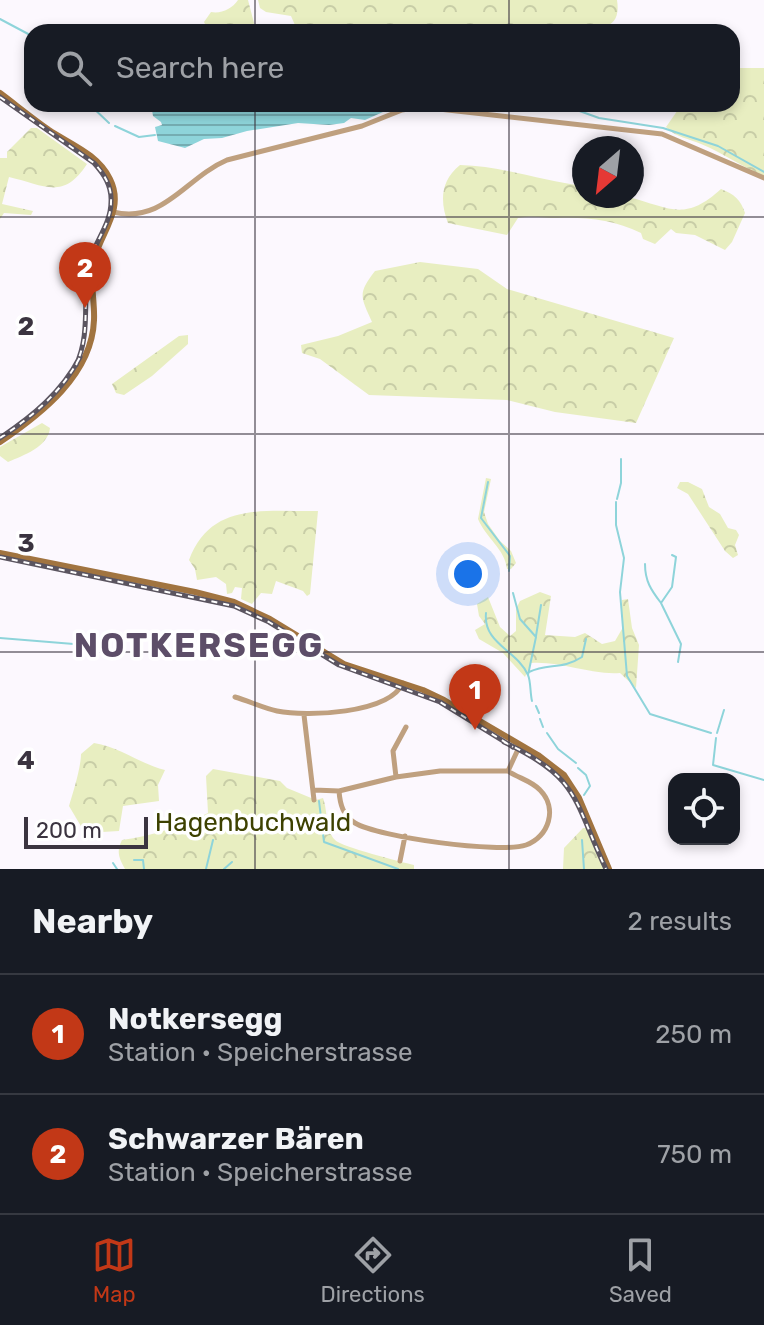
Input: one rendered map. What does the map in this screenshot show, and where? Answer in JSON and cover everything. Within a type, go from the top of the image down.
[{"type":"main road","points":[[0,93],[24,110]]},
{"type":"main road","points":[[0,442],[51,402],[70,380],[86,352],[94,323],[93,264],[113,212],[115,195],[112,182],[98,162],[27,112]]},
{"type":"main road","points":[[0,553],[234,602],[270,619],[334,659],[444,700],[551,764],[571,785],[609,869]]},
{"type":"street","points":[[113,212],[131,215],[151,211],[210,168],[227,160],[362,126],[399,112]]},
{"type":"street","points":[[466,112],[662,134],[764,178]]},
{"type":"street","points":[[235,697],[277,711],[304,715],[358,709],[398,691],[403,683]]},
{"type":"street","points":[[304,715],[314,800]]},
{"type":"street","points":[[396,777],[393,751],[406,727]]},
{"type":"street","points":[[508,771],[520,745]]},
{"type":"street","points":[[314,790],[339,791],[396,777],[440,771],[508,771],[540,790],[550,807],[547,825],[534,842],[513,847],[466,845],[376,830],[351,821],[343,811],[339,791]]},
{"type":"street","points":[[400,861],[405,836]]},
{"type":"green space","points":[[238,0],[248,0],[254,24],[205,24],[211,12],[233,6]]},
{"type":"green space","points":[[258,0],[617,0],[618,10],[610,24],[294,24],[291,16],[260,8]]},
{"type":"green space","points":[[740,68],[764,68],[764,176],[666,127],[676,112],[740,112]]},
{"type":"green space","points":[[31,128],[37,128],[87,164],[70,183],[61,186],[43,186],[9,177],[2,204],[33,211],[31,215],[4,213],[0,219],[0,158],[7,158],[7,152]]},
{"type":"green space","points":[[460,165],[491,168],[572,184],[572,208],[644,208],[644,202],[676,210],[686,209],[708,200],[721,189],[736,198],[745,213],[725,250],[695,235],[676,233],[671,229],[655,244],[643,239],[641,233],[621,225],[579,218],[518,218],[507,235],[448,223],[444,192],[453,171]]},
{"type":"green space","points":[[420,262],[478,269],[507,289],[674,338],[636,423],[555,412],[507,400],[369,395],[320,359],[302,353],[301,345],[338,336],[372,322],[365,307],[363,291],[375,271]]},
{"type":"green space","points":[[188,335],[188,344],[152,376],[124,395],[116,393],[112,384],[179,336]]},
{"type":"green space","points":[[42,423],[50,428],[40,445],[8,462],[0,456],[0,447]]},
{"type":"green space","points":[[486,478],[491,479],[484,512],[488,524],[511,551],[516,563],[511,569],[507,569],[503,555],[478,519]]},
{"type":"green space","points":[[680,482],[688,482],[702,489],[709,507],[720,514],[728,528],[736,530],[739,535],[735,545],[738,555],[733,558],[725,551],[688,494],[677,488]]},
{"type":"green space","points":[[260,511],[318,511],[310,594],[307,596],[303,591],[276,581],[272,594],[261,593],[252,604],[241,599],[242,588],[235,587],[232,593],[227,594],[226,584],[216,577],[197,580],[189,560],[199,541],[211,528],[226,519]]},
{"type":"green space","points":[[540,592],[551,596],[545,635],[575,637],[585,633],[602,644],[615,641],[622,629],[622,600],[628,599],[632,628],[639,645],[636,688],[620,673],[553,664],[531,663],[525,677],[503,653],[479,639],[475,630],[485,624],[479,616],[477,604],[488,597],[500,627],[510,636],[516,631],[516,609],[520,601]]},
{"type":"green space","points":[[94,743],[165,770],[158,785],[159,801],[123,806],[119,831],[85,833],[69,806],[81,754]]},
{"type":"green space","name":"Hagenbuchwald","points":[[213,769],[280,781],[287,788],[316,800],[323,798],[335,840],[414,865],[414,869],[125,869],[119,855],[122,840],[166,830],[208,813],[206,776]]},
{"type":"green space","points":[[586,828],[604,869],[563,869],[564,848]]},
{"type":"water","points":[[152,112],[383,112],[365,120],[351,118],[344,123],[298,123],[247,131],[204,139],[185,148],[158,141],[155,127],[162,125]]},
{"type":"waterway","points":[[0,19],[24,32]]},
{"type":"waterway","points":[[97,112],[109,123]]},
{"type":"waterway","points":[[582,112],[599,118],[663,128],[718,146],[764,172]]},
{"type":"waterway","points":[[115,126],[139,137],[155,135]]},
{"type":"waterway","points":[[617,499],[621,459]]},
{"type":"waterway","points":[[488,482],[481,518],[510,556],[509,571]]},
{"type":"waterway","points":[[616,502],[616,525],[624,558],[620,592],[627,676],[650,714],[711,733]]},
{"type":"waterway","points":[[672,555],[676,557],[672,587],[661,603],[681,644],[678,662]]},
{"type":"waterway","points":[[645,564],[649,585],[661,603]]},
{"type":"waterway","points":[[513,593],[520,619],[536,637],[528,675]]},
{"type":"waterway","points":[[536,636],[541,605]]},
{"type":"waterway","points":[[486,613],[486,624],[495,640],[523,666],[528,675],[532,701]]},
{"type":"waterway","points":[[0,638],[86,645]]},
{"type":"waterway","points":[[529,672],[568,664],[582,657],[586,639]]},
{"type":"waterway","points":[[536,706],[539,713]]},
{"type":"waterway","points":[[717,733],[724,710]]},
{"type":"waterway","points":[[540,719],[543,727]]},
{"type":"waterway","points":[[547,733],[558,749],[576,763]]},
{"type":"waterway","points":[[716,738],[713,765],[764,780]]},
{"type":"waterway","points":[[578,768],[586,775],[590,786],[584,795]]},
{"type":"waterway","points":[[319,801],[324,842],[398,869]]},
{"type":"waterway","points":[[206,869],[213,840]]},
{"type":"waterway","points":[[582,840],[584,869]]},
{"type":"waterway","points":[[134,860],[143,860],[144,869]]},
{"type":"waterway","points":[[224,869],[232,862]]},
{"type":"waterway","points":[[113,863],[117,869]]},
{"type":"railway","points":[[0,97],[94,163],[109,186],[109,217],[87,273],[84,339],[76,365]]},
{"type":"railway","points":[[0,438],[46,402],[65,381],[80,357]]},
{"type":"railway","points":[[0,557],[234,606],[269,622],[339,665],[440,702],[513,747]]},
{"type":"railway","points":[[504,742],[529,755],[561,780],[579,808],[606,869]]},
{"type":"place","name":"Schwarzer Bären","points":[[85,308]]},
{"type":"place","name":"Notkersegg","points":[[475,730]]},
{"type":"district","name":"NOTKERSEGG","points":[[199,645]]}]
